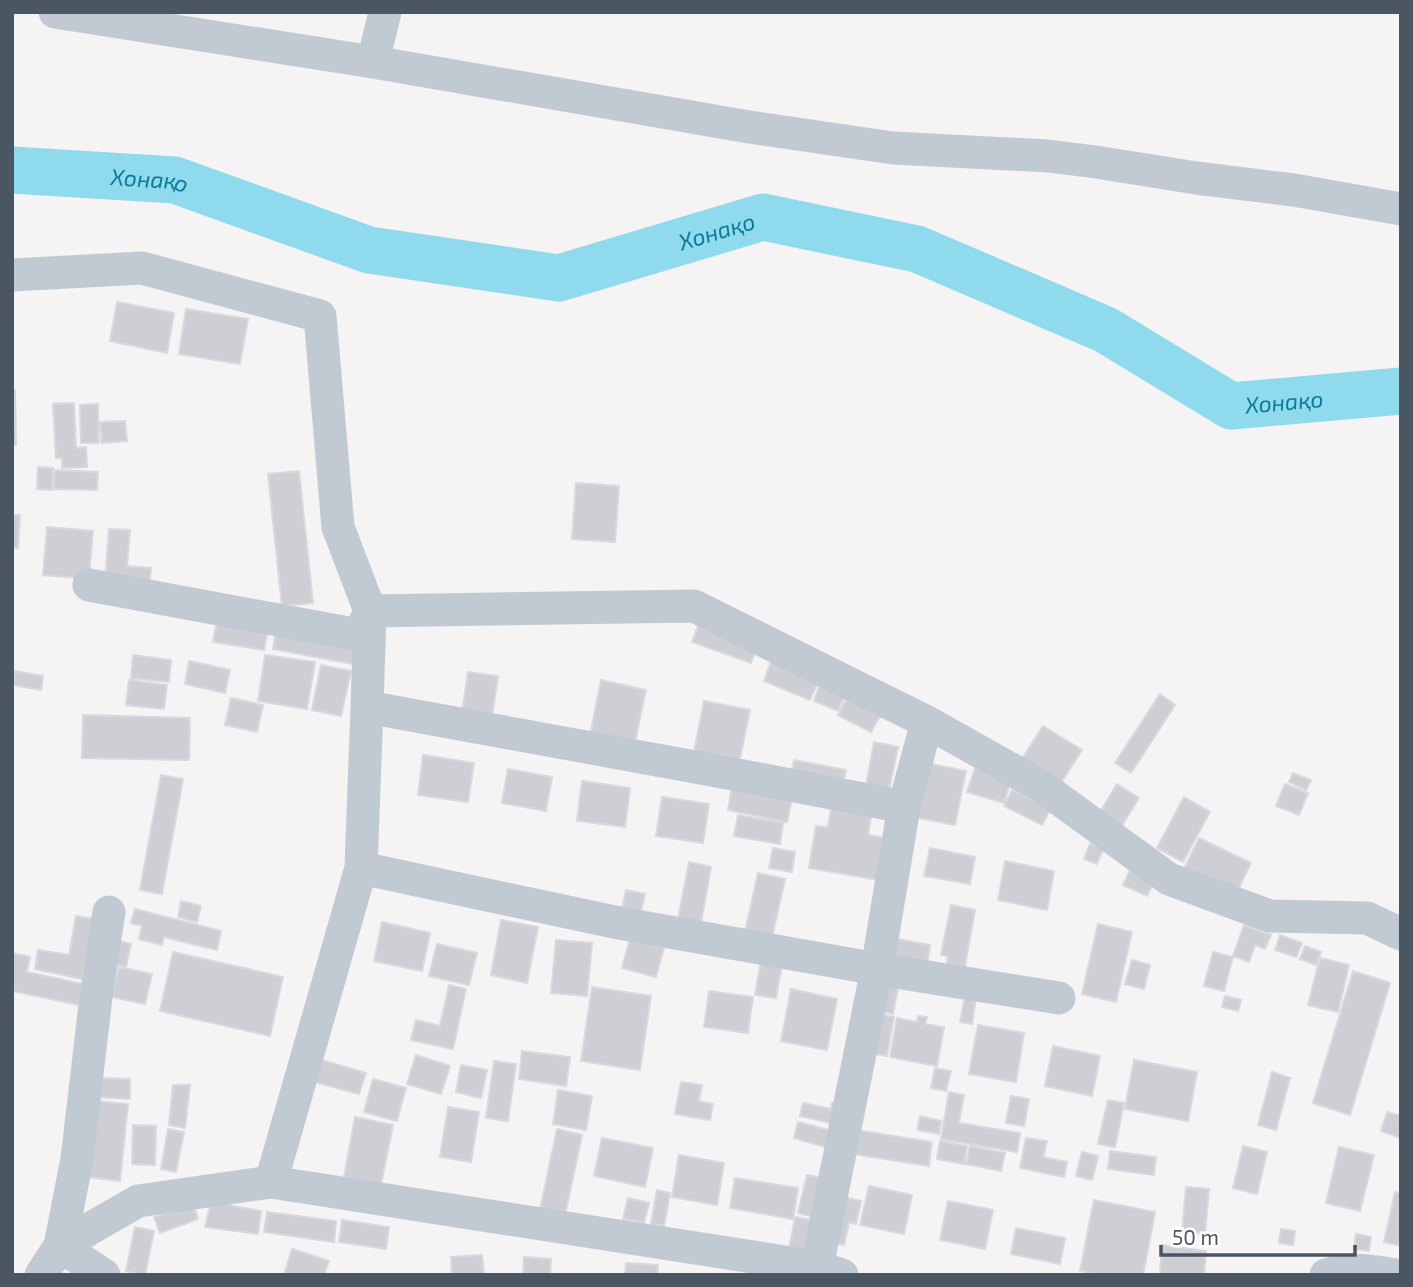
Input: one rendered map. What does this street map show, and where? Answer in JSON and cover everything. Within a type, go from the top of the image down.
[{"type":"street","points":[[55,12],[373,62],[749,127],[894,148],[1060,157],[1294,190],[1401,209]]},
{"type":"street","points":[[373,62],[385,12]]},
{"type":"street","points":[[12,275],[142,268],[320,316],[338,527],[370,611],[361,868],[271,1182]]},
{"type":"street","points":[[89,585],[359,635],[370,611]]},
{"type":"street","points":[[370,611],[694,606],[927,722],[1041,786],[1169,879],[1270,916],[1367,918],[1401,934]]},
{"type":"street","points":[[367,707],[904,807]]},
{"type":"street","points":[[60,1246],[138,1201],[271,1182],[829,1271],[904,807],[927,722]]},
{"type":"street","points":[[361,868],[619,923],[1059,998]]},
{"type":"street","points":[[41,1275],[60,1246],[77,1159],[109,912]]},
{"type":"street","points":[[60,1246],[104,1275]]},
{"type":"street","points":[[1326,1275],[1337,1271],[1396,1275]]},
{"type":"building","points":[[117,302],[174,313],[167,353],[110,341]]},
{"type":"building","points":[[186,309],[248,319],[240,364],[179,354]]},
{"type":"building","points":[[12,390],[15,390],[16,445],[12,445]]},
{"type":"building","points":[[74,403],[76,448],[86,447],[87,467],[62,468],[62,458],[56,458],[53,404]]},
{"type":"building","points":[[98,404],[99,443],[81,443],[80,405]]},
{"type":"building","points":[[125,421],[127,441],[102,443],[100,422]]},
{"type":"building","points":[[38,467],[53,468],[52,490],[37,489]]},
{"type":"building","points":[[55,470],[98,472],[97,490],[54,489]]},
{"type":"building","points":[[299,471],[313,603],[282,606],[268,474]]},
{"type":"building","points":[[576,483],[619,486],[615,542],[572,539]]},
{"type":"building","points":[[12,515],[20,515],[18,548],[12,547]]},
{"type":"building","points":[[47,527],[93,531],[89,579],[43,575]]},
{"type":"building","points":[[109,529],[130,530],[127,566],[151,568],[149,587],[105,583]]},
{"type":"building","points":[[217,620],[268,629],[264,650],[213,642]]},
{"type":"building","points":[[698,626],[757,647],[751,663],[692,642]]},
{"type":"building","points":[[276,630],[357,645],[353,664],[273,649]]},
{"type":"building","points":[[133,655],[171,660],[169,682],[131,678]]},
{"type":"building","points":[[265,655],[315,662],[307,709],[258,701]]},
{"type":"building","points":[[772,659],[819,680],[810,700],[764,681]]},
{"type":"building","points":[[189,661],[230,670],[225,693],[185,684]]},
{"type":"building","points":[[321,665],[351,671],[341,716],[312,710]]},
{"type":"building","points":[[15,671],[43,676],[41,690],[13,685]]},
{"type":"building","points":[[468,672],[498,676],[491,723],[461,718]]},
{"type":"building","points":[[129,680],[167,685],[164,709],[126,705]]},
{"type":"building","points":[[601,680],[646,690],[633,751],[589,742]]},
{"type":"building","points":[[821,682],[846,693],[838,711],[814,701]]},
{"type":"building","points":[[1160,694],[1175,705],[1131,773],[1115,763]]},
{"type":"building","points":[[848,696],[882,713],[871,732],[838,715]]},
{"type":"building","points":[[231,698],[263,705],[257,732],[225,725]]},
{"type":"building","points":[[704,701],[750,710],[738,768],[693,758]]},
{"type":"building","points":[[83,715],[190,718],[189,760],[82,758]]},
{"type":"building","points":[[1043,726],[1082,750],[1059,786],[1020,762]]},
{"type":"building","points":[[874,742],[898,747],[888,795],[865,791]]},
{"type":"building","points":[[423,755],[474,763],[468,802],[418,795]]},
{"type":"building","points":[[794,760],[846,770],[843,786],[791,777]]},
{"type":"building","points":[[921,762],[966,771],[955,825],[909,816]]},
{"type":"building","points":[[975,768],[1011,780],[1004,803],[967,792]]},
{"type":"building","points":[[508,769],[552,777],[546,811],[502,803]]},
{"type":"building","points":[[1293,773],[1311,780],[1306,790],[1289,782]]},
{"type":"building","points":[[161,775],[183,779],[162,894],[140,890]]},
{"type":"building","points":[[582,781],[630,788],[625,827],[577,821]]},
{"type":"building","points":[[1117,784],[1139,798],[1118,832],[1096,819]]},
{"type":"building","points":[[1285,784],[1308,793],[1299,815],[1276,806]]},
{"type":"building","points":[[732,786],[792,798],[787,822],[728,810]]},
{"type":"building","points":[[1012,790],[1051,808],[1042,825],[1004,806]]},
{"type":"building","points":[[662,797],[709,804],[703,843],[656,836]]},
{"type":"building","points":[[1184,797],[1210,812],[1183,862],[1157,848]]},
{"type":"building","points":[[832,803],[872,810],[868,835],[886,838],[879,880],[809,868],[816,826],[828,827]]},
{"type":"building","points":[[738,815],[783,823],[780,844],[734,836]]},
{"type":"building","points":[[1199,838],[1251,863],[1236,894],[1184,869]]},
{"type":"building","points":[[1090,844],[1103,849],[1097,864],[1084,859]]},
{"type":"building","points":[[773,848],[795,852],[792,872],[769,868]]},
{"type":"building","points":[[930,848],[975,857],[970,884],[924,876]]},
{"type":"building","points":[[1005,861],[1054,871],[1047,910],[998,900]]},
{"type":"building","points":[[689,862],[711,867],[700,928],[677,924]]},
{"type":"building","points":[[1131,868],[1155,880],[1147,896],[1123,885]]},
{"type":"building","points":[[758,873],[785,879],[771,942],[744,937]]},
{"type":"building","points":[[626,890],[645,894],[639,919],[621,915]]},
{"type":"building","points":[[181,901],[201,906],[197,922],[178,917]]},
{"type":"building","points":[[951,905],[975,910],[964,972],[946,968],[948,956],[941,955]]},
{"type":"building","points":[[135,909],[221,931],[217,950],[164,937],[162,945],[139,939],[142,926],[131,923]]},
{"type":"building","points":[[76,916],[94,919],[82,979],[35,969],[38,950],[69,955]]},
{"type":"building","points":[[501,920],[538,927],[527,983],[491,975]]},
{"type":"building","points":[[382,922],[430,933],[422,971],[374,961]]},
{"type":"building","points":[[1098,924],[1132,932],[1116,1002],[1082,994]]},
{"type":"building","points":[[1244,925],[1271,935],[1265,949],[1255,945],[1249,962],[1233,956]]},
{"type":"building","points":[[1280,935],[1302,943],[1296,957],[1275,950]]},
{"type":"building","points":[[887,937],[930,945],[927,966],[883,958]]},
{"type":"building","points":[[630,939],[664,948],[656,977],[622,968]]},
{"type":"building","points":[[556,940],[592,943],[587,996],[551,993]]},
{"type":"building","points":[[119,941],[131,944],[126,967],[114,964]]},
{"type":"building","points":[[437,944],[477,953],[469,985],[429,976]]},
{"type":"building","points":[[1305,946],[1321,952],[1316,965],[1300,959]]},
{"type":"building","points":[[173,952],[283,977],[270,1036],[160,1011]]},
{"type":"building","points":[[1213,952],[1233,957],[1224,991],[1204,986]]},
{"type":"building","points":[[12,953],[30,957],[27,972],[83,984],[79,1005],[12,991]]},
{"type":"building","points":[[1320,958],[1349,965],[1338,1012],[1308,1005]]},
{"type":"building","points":[[1132,960],[1150,965],[1144,989],[1125,984]]},
{"type":"building","points":[[761,961],[782,964],[776,998],[755,995]]},
{"type":"building","points":[[119,967],[152,974],[145,1004],[112,997]]},
{"type":"building","points":[[1353,971],[1390,983],[1350,1115],[1313,1103]]},
{"type":"building","points":[[883,984],[898,988],[893,1014],[877,1010]]},
{"type":"building","points":[[449,985],[466,989],[453,1049],[411,1040],[416,1020],[440,1026]]},
{"type":"building","points":[[592,987],[651,996],[640,1070],[581,1061]]},
{"type":"building","points":[[791,989],[837,999],[827,1050],[781,1041]]},
{"type":"building","points":[[709,991],[753,997],[748,1033],[704,1027]]},
{"type":"building","points":[[1225,996],[1241,1000],[1238,1011],[1222,1007]]},
{"type":"building","points":[[965,997],[976,999],[972,1024],[960,1022]]},
{"type":"building","points":[[877,1014],[894,1017],[887,1056],[870,1053]]},
{"type":"building","points":[[918,1016],[927,1017],[925,1024],[944,1027],[937,1066],[890,1057],[897,1018],[917,1022]]},
{"type":"building","points":[[978,1025],[1024,1033],[1016,1082],[969,1074]]},
{"type":"building","points":[[1053,1046],[1100,1056],[1092,1096],[1045,1086]]},
{"type":"building","points":[[522,1051],[570,1057],[566,1086],[519,1079]]},
{"type":"building","points":[[416,1055],[450,1066],[441,1094],[407,1084]]},
{"type":"building","points":[[321,1060],[366,1073],[359,1094],[315,1082]]},
{"type":"building","points":[[1134,1060],[1197,1072],[1188,1121],[1125,1109]]},
{"type":"building","points":[[494,1061],[516,1064],[508,1121],[486,1118]]},
{"type":"building","points":[[461,1065],[487,1070],[481,1098],[456,1092]]},
{"type":"building","points":[[935,1068],[951,1071],[946,1091],[931,1088]]},
{"type":"building","points":[[1272,1072],[1290,1078],[1276,1130],[1258,1125]]},
{"type":"building","points":[[95,1078],[130,1079],[130,1099],[95,1097]]},
{"type":"building","points":[[373,1079],[406,1088],[397,1121],[364,1112]]},
{"type":"building","points":[[681,1082],[702,1085],[699,1101],[713,1104],[710,1120],[675,1114]]},
{"type":"building","points":[[173,1085],[190,1085],[185,1128],[169,1125]]},
{"type":"building","points":[[558,1090],[592,1096],[586,1130],[553,1124]]},
{"type":"building","points":[[949,1092],[964,1095],[959,1123],[1020,1133],[1017,1152],[941,1139]]},
{"type":"building","points":[[1011,1096],[1029,1099],[1024,1126],[1006,1123]]},
{"type":"building","points":[[1108,1100],[1124,1103],[1115,1147],[1098,1144]]},
{"type":"building","points":[[94,1101],[128,1104],[120,1181],[86,1177]]},
{"type":"building","points":[[803,1103],[831,1109],[832,1103],[843,1105],[839,1125],[800,1116]]},
{"type":"building","points":[[448,1107],[479,1112],[471,1162],[440,1157]]},
{"type":"building","points":[[1387,1112],[1401,1116],[1401,1138],[1381,1131]]},
{"type":"building","points":[[920,1116],[941,1121],[939,1134],[917,1130]]},
{"type":"building","points":[[355,1117],[393,1125],[381,1184],[344,1177]]},
{"type":"building","points":[[798,1122],[833,1131],[829,1148],[794,1138]]},
{"type":"building","points":[[133,1125],[156,1126],[155,1165],[132,1164]]},
{"type":"building","points":[[168,1129],[184,1132],[176,1172],[161,1169]]},
{"type":"building","points":[[557,1129],[582,1135],[565,1215],[540,1210]]},
{"type":"building","points":[[850,1129],[932,1142],[929,1166],[846,1153]]},
{"type":"building","points":[[602,1138],[653,1148],[645,1187],[594,1176]]},
{"type":"building","points":[[1026,1138],[1047,1141],[1043,1157],[1067,1162],[1064,1177],[1020,1168]]},
{"type":"building","points":[[940,1141],[967,1146],[964,1164],[937,1159]]},
{"type":"building","points":[[970,1146],[1005,1153],[1001,1171],[966,1164]]},
{"type":"building","points":[[1243,1146],[1267,1152],[1257,1194],[1233,1188]]},
{"type":"building","points":[[1339,1147],[1374,1155],[1360,1211],[1326,1203]]},
{"type":"building","points":[[1110,1151],[1156,1157],[1154,1175],[1108,1169]]},
{"type":"building","points":[[1082,1152],[1098,1156],[1092,1180],[1076,1176]]},
{"type":"building","points":[[679,1155],[724,1163],[717,1205],[672,1197]]},
{"type":"building","points":[[807,1175],[827,1179],[818,1218],[798,1213]]},
{"type":"building","points":[[735,1178],[798,1188],[793,1219],[730,1208]]},
{"type":"building","points":[[869,1186],[912,1195],[904,1234],[860,1225]]},
{"type":"building","points":[[1186,1187],[1209,1189],[1205,1234],[1182,1232]]},
{"type":"building","points":[[657,1190],[670,1193],[664,1226],[651,1224]]},
{"type":"building","points":[[1395,1192],[1401,1194],[1401,1246],[1384,1242]]},
{"type":"building","points":[[838,1196],[861,1201],[856,1224],[849,1222],[844,1245],[829,1242]]},
{"type":"building","points":[[628,1198],[649,1203],[644,1223],[623,1219]]},
{"type":"building","points":[[1094,1200],[1155,1212],[1143,1275],[1100,1275],[1080,1271]]},
{"type":"building","points":[[948,1201],[993,1210],[985,1249],[940,1240]]},
{"type":"building","points":[[211,1202],[261,1211],[258,1234],[205,1227]]},
{"type":"building","points":[[193,1204],[198,1219],[160,1233],[154,1217]]},
{"type":"building","points":[[267,1212],[336,1221],[334,1242],[264,1232]]},
{"type":"building","points":[[795,1217],[817,1221],[810,1254],[789,1250]]},
{"type":"building","points":[[342,1220],[389,1227],[386,1249],[339,1242]]},
{"type":"building","points":[[135,1227],[154,1231],[145,1275],[126,1271]]},
{"type":"building","points":[[1016,1228],[1065,1238],[1060,1264],[1011,1254]]},
{"type":"building","points":[[1281,1229],[1295,1231],[1293,1245],[1279,1243]]},
{"type":"building","points":[[1356,1234],[1371,1237],[1369,1251],[1354,1249]]},
{"type":"building","points":[[1162,1245],[1206,1251],[1204,1275],[1160,1275]]},
{"type":"building","points":[[292,1249],[329,1261],[324,1275],[284,1275]]},
{"type":"building","points":[[482,1255],[484,1275],[452,1275],[451,1257]]},
{"type":"building","points":[[524,1257],[551,1259],[550,1275],[523,1275]]},
{"type":"building","points":[[626,1263],[658,1265],[657,1275],[625,1275]]},
{"type":"waterway","name":"Хонақо","points":[[12,170],[175,180],[369,250],[559,278],[763,217],[917,249],[1106,330],[1231,406],[1401,391]]}]
